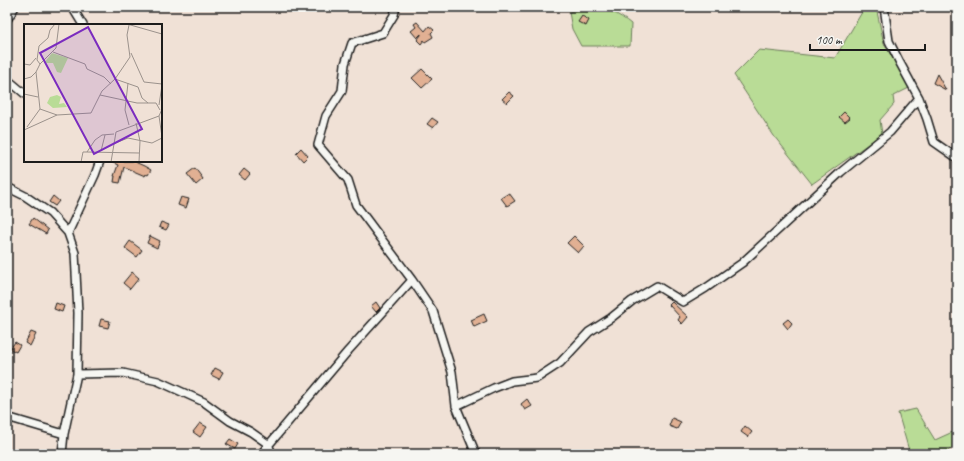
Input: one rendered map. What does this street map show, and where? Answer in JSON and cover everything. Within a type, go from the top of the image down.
[{"type":"street","points":[[7,20],[15,7]]},
{"type":"street","points":[[72,7],[82,24]]},
{"type":"street","points":[[396,7],[394,15],[383,33],[352,43],[345,64],[342,91],[326,116],[318,145],[348,180],[356,205],[412,280],[433,311],[452,372],[456,406],[476,454]]},
{"type":"street","points":[[884,7],[889,41],[919,98],[934,142],[957,158]]},
{"type":"street","points":[[7,79],[24,93]]},
{"type":"street","points":[[456,406],[512,381],[537,378],[560,363],[589,332],[611,318],[632,301],[657,286],[683,302],[706,288],[742,264],[841,172],[890,132],[919,98]]},
{"type":"street","points":[[68,233],[100,162]]},
{"type":"street","points":[[7,187],[25,196],[50,213],[68,233],[75,253],[78,313],[77,374],[64,434],[62,454]]},
{"type":"street","points":[[261,454],[348,351],[412,280]]},
{"type":"street","points":[[77,374],[123,374],[158,381],[204,402],[230,421],[251,432],[268,444],[272,454]]},
{"type":"street","points":[[7,417],[64,434]]},
{"type":"green space","points":[[589,7],[601,8],[612,12],[631,24],[630,46],[581,46],[572,29],[569,12]]},
{"type":"green space","points":[[865,7],[876,7],[884,44],[911,87],[893,96],[894,104],[880,120],[882,134],[812,184],[774,136],[734,75],[759,50],[835,58]]},
{"type":"green space","points":[[916,409],[935,440],[957,430],[957,445],[943,454],[910,454],[898,413]]},
{"type":"building","points":[[582,16],[589,20],[586,26],[578,22]]},
{"type":"building","points":[[417,22],[425,31],[429,26],[434,30],[431,33],[433,37],[425,42],[424,40],[421,44],[417,40],[421,34],[417,38],[411,31],[416,27],[414,24]]},
{"type":"building","points":[[422,69],[432,79],[422,88],[412,78]]},
{"type":"building","points":[[937,74],[946,90],[933,83]]},
{"type":"building","points":[[509,92],[514,96],[507,103],[502,99]]},
{"type":"building","points":[[844,112],[850,118],[845,122],[839,117]]},
{"type":"building","points":[[432,118],[438,122],[433,128],[427,124]]},
{"type":"building","points":[[301,148],[308,156],[303,161],[296,153]]},
{"type":"building","points":[[111,162],[135,162],[151,170],[148,175],[146,174],[145,176],[124,167],[120,183],[114,182],[114,176],[118,165]]},
{"type":"building","points":[[195,168],[203,179],[196,185],[187,174]]},
{"type":"building","points":[[244,169],[250,174],[245,180],[239,175]]},
{"type":"building","points":[[509,193],[515,201],[507,206],[501,198]]},
{"type":"building","points":[[53,196],[59,201],[55,206],[49,202]]},
{"type":"building","points":[[181,197],[189,199],[186,208],[178,205]]},
{"type":"building","points":[[33,218],[48,230],[46,234],[29,224]]},
{"type":"building","points":[[161,222],[169,225],[166,230],[159,227]]},
{"type":"building","points":[[150,236],[160,241],[157,248],[147,243]]},
{"type":"building","points":[[574,236],[584,246],[578,253],[567,243]]},
{"type":"building","points":[[130,241],[142,250],[137,257],[125,248]]},
{"type":"building","points":[[132,272],[139,278],[130,289],[123,283]]},
{"type":"building","points":[[376,302],[380,308],[376,312],[371,306]]},
{"type":"building","points":[[672,302],[688,317],[682,324],[678,320],[680,317],[669,305]]},
{"type":"building","points":[[56,303],[64,306],[62,312],[54,309]]},
{"type":"building","points":[[484,314],[487,321],[474,327],[471,320]]},
{"type":"building","points":[[101,319],[110,321],[108,328],[99,326]]},
{"type":"building","points":[[788,319],[792,323],[788,329],[783,323]]},
{"type":"building","points":[[31,332],[36,334],[30,346],[25,343]]},
{"type":"building","points":[[15,342],[20,345],[16,352],[10,349]]},
{"type":"building","points":[[215,368],[223,372],[219,379],[211,375]]},
{"type":"building","points":[[527,399],[532,406],[525,410],[521,404]]},
{"type":"building","points":[[672,418],[681,422],[677,429],[669,426]]},
{"type":"building","points":[[200,423],[207,427],[200,437],[193,432]]},
{"type":"building","points":[[745,426],[752,432],[748,437],[741,432]]},
{"type":"building","points":[[230,439],[238,444],[235,449],[226,444]]}]
